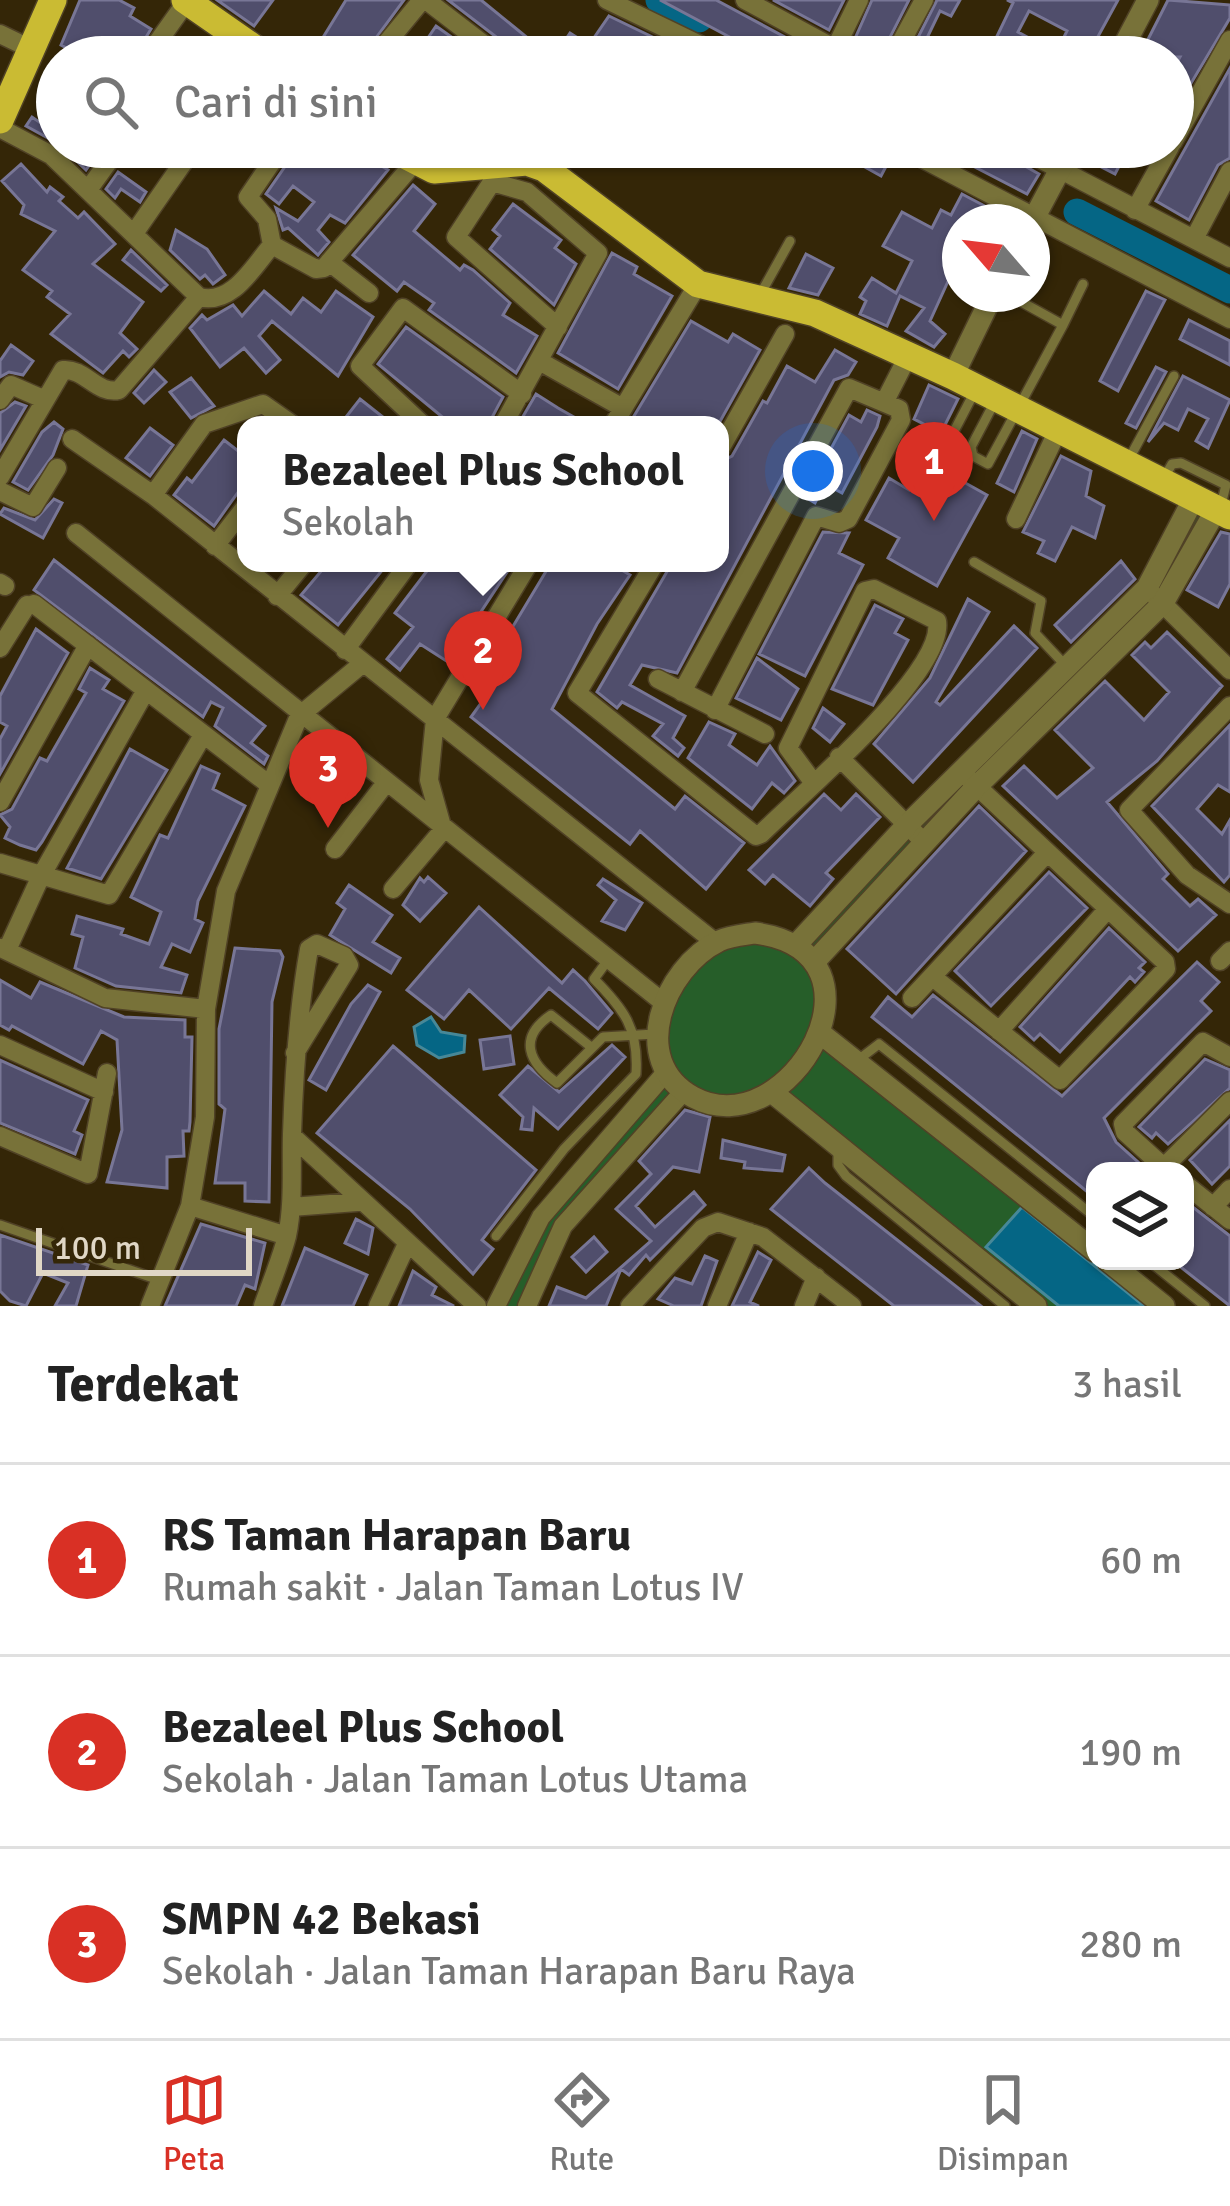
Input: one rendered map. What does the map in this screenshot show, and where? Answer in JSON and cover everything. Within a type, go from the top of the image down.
[{"type":"main road","points":[[37,36],[53,0]]},
{"type":"main road","points":[[186,1],[235,36]]},
{"type":"main road","points":[[0,124],[7,82],[36,38]]},
{"type":"main road","points":[[544,168],[698,284],[815,313],[1215,508]]},
{"type":"street","points":[[393,36],[424,0],[472,36]]},
{"type":"street","points":[[607,0],[679,36]]},
{"type":"street","points":[[745,0],[811,36]]},
{"type":"street","points":[[778,18],[788,0]]},
{"type":"street","points":[[847,36],[859,0]]},
{"type":"street","points":[[904,36],[923,0]]},
{"type":"street","points":[[1129,36],[1148,0]]},
{"type":"street","points":[[162,36],[186,1]]},
{"type":"street","points":[[0,34],[31,49]]},
{"type":"street","points":[[1194,107],[1229,46]]},
{"type":"street","points":[[0,124],[36,146]]},
{"type":"street","points":[[65,168],[199,297],[222,298],[272,244]]},
{"type":"street","points":[[88,190],[104,168]]},
{"type":"street","points":[[135,232],[179,168]]},
{"type":"street","points":[[268,168],[248,197],[267,218],[272,244],[316,269],[329,262],[417,168]]},
{"type":"street","points":[[940,168],[1008,204]]},
{"type":"street","points":[[1045,168],[1230,268]]},
{"type":"street","points":[[1042,204],[1062,168]]},
{"type":"street","points":[[1135,210],[1159,168]]},
{"type":"street","points":[[1194,239],[1230,171]]},
{"type":"street","points":[[1057,177],[1230,258]]},
{"type":"street","points":[[509,416],[541,362],[597,251],[527,192],[495,182],[457,230],[459,241],[558,327]]},
{"type":"street","points":[[1050,226],[1230,319]]},
{"type":"street","points":[[329,262],[369,292]]},
{"type":"street","points":[[619,416],[698,284]]},
{"type":"street","points":[[0,477],[43,399],[68,369],[105,390],[119,391],[199,297]]},
{"type":"street","points":[[413,416],[360,366],[406,308],[522,394]]},
{"type":"street","points":[[985,395],[991,312]]},
{"type":"street","points":[[729,433],[785,334]]},
{"type":"street","points":[[885,401],[908,356]]},
{"type":"street","points":[[541,362],[617,416]]},
{"type":"street","points":[[0,400],[11,385],[43,399]]},
{"type":"street","points":[[682,692],[849,388],[899,409],[901,420],[848,519],[839,523],[816,516],[715,710]]},
{"type":"street","points":[[153,495],[209,421],[263,404],[280,416]]},
{"type":"street","points":[[1016,519],[1059,428]]},
{"type":"street","points":[[72,439],[153,495],[237,564]]},
{"type":"street","points":[[0,491],[34,507],[57,468]]},
{"type":"street","points":[[797,944],[908,824],[969,779],[1155,596],[1215,508]]},
{"type":"street","points":[[214,546],[237,517]]},
{"type":"street","points":[[76,533],[298,716],[664,1003]]},
{"type":"street","points":[[247,572],[716,943]]},
{"type":"street","points":[[277,596],[297,572]]},
{"type":"street","points":[[345,650],[402,572]]},
{"type":"street","points":[[442,830],[429,780],[435,719],[524,572]]},
{"type":"street","points":[[650,572],[578,693],[751,834],[761,834],[839,757],[921,670],[940,626],[869,588],[788,748],[813,782]]},
{"type":"street","points":[[1155,596],[1230,670]]},
{"type":"street","points":[[0,648],[30,604],[267,783]]},
{"type":"street","points":[[0,802],[88,645]]},
{"type":"street","points":[[150,1306],[190,1205],[205,1117],[206,1009],[226,891],[298,716],[362,664]]},
{"type":"street","points":[[658,679],[765,734]]},
{"type":"street","points":[[146,691],[4,949],[105,998],[206,1009]]},
{"type":"street","points":[[1230,706],[1129,810],[1187,875],[1230,904]]},
{"type":"street","points":[[0,863],[109,895],[203,735]]},
{"type":"street","points":[[839,757],[925,843]]},
{"type":"street","points":[[815,961],[925,843],[969,779]]},
{"type":"street","points":[[934,978],[1057,1080],[1166,969],[1165,962],[969,779]]},
{"type":"street","points":[[335,849],[386,784]]},
{"type":"street","points":[[393,889],[442,830]]},
{"type":"street","points":[[911,998],[1046,855]]},
{"type":"street","points":[[999,1031],[1106,911]]},
{"type":"street","points":[[755,933],[797,944],[815,961],[826,995],[820,1033],[773,1093],[728,1106],[684,1091],[646,1034],[664,1003],[716,943],[755,933]]},
{"type":"street","points":[[263,1306],[291,1207],[295,1053],[309,950],[317,944],[344,956],[349,965],[295,1053]]},
{"type":"street","points":[[820,1033],[1086,1244]]},
{"type":"street","points":[[1159,1162],[1122,1126],[1204,1042],[1230,1057]]},
{"type":"street","points":[[0,1045],[105,1082],[88,1174],[0,1136]]},
{"type":"street","points":[[496,1306],[541,1217],[668,1071]]},
{"type":"street","points":[[527,1306],[563,1226],[684,1091]]},
{"type":"street","points":[[773,1093],[1036,1306]]},
{"type":"street","points":[[1173,1162],[1230,1101]]},
{"type":"street","points":[[292,1136],[357,1202],[477,1306]]},
{"type":"street","points":[[1213,1207],[1230,1189]]},
{"type":"street","points":[[1194,1191],[1230,1220]]},
{"type":"street","points":[[291,1207],[357,1202]]},
{"type":"street","points":[[190,1205],[286,1236]]},
{"type":"street","points":[[630,1306],[710,1223],[749,1232],[852,1306]]},
{"type":"street","points":[[717,1306],[749,1232]]},
{"type":"street","points":[[378,1306],[406,1246]]},
{"type":"street","points":[[1119,1270],[1163,1306]]},
{"type":"street","points":[[803,1306],[816,1277]]},
{"type":"lane","points":[[759,298],[790,241]]},
{"type":"lane","points":[[938,462],[985,395],[1064,325],[1083,284]]},
{"type":"lane","points":[[1040,312],[1064,325]]},
{"type":"lane","points":[[1126,464],[1174,376]]},
{"type":"lane","points":[[985,395],[988,464],[973,456],[971,448],[985,395]]},
{"type":"lane","points":[[974,562],[1041,602],[1035,633],[1075,675]]},
{"type":"lane","points":[[609,960],[594,979],[646,1034]]},
{"type":"lane","points":[[591,1047],[550,1016],[528,1045],[530,1058],[557,1083],[603,1037],[646,1034]]},
{"type":"lane","points":[[496,1236],[564,1149],[634,1078],[646,1034]]},
{"type":"lane","points":[[858,1060],[879,1044],[1086,1210]]},
{"type":"lane","points":[[838,1147],[838,1165],[845,1176],[1005,1306]]},
{"type":"lane","points":[[564,1149],[597,1185]]},
{"type":"lane","points":[[0,1225],[159,1280]]},
{"type":"lane","points":[[1160,1270],[1205,1306]]},
{"type":"green space","points":[[1194,498],[1217,508],[1163,603],[815,961],[821,1033],[1086,1254],[1086,1270],[1119,1270],[1164,1306],[1036,1306],[773,1093],[744,1104],[684,1091],[597,1185],[527,1306],[496,1306],[533,1231],[667,1072],[657,1022],[716,943],[797,943],[1147,588]]},
{"type":"water","points":[[431,1017],[441,1032],[465,1036],[464,1052],[439,1058],[417,1045],[414,1027]]},
{"type":"water","points":[[1022,1207],[1086,1259],[1086,1270],[1100,1270],[1144,1306],[1059,1306],[986,1247]]},
{"type":"building","points":[[80,0],[119,0],[134,8],[130,16],[151,29],[147,36],[65,36]]},
{"type":"building","points":[[217,0],[273,0],[254,26]]},
{"type":"building","points":[[346,0],[404,0],[377,36],[324,36]]},
{"type":"building","points":[[448,0],[481,0],[525,36],[495,36]]},
{"type":"building","points":[[660,0],[716,0],[783,36],[728,36]]},
{"type":"building","points":[[773,0],[844,0],[829,30]]},
{"type":"building","points":[[872,0],[909,0],[891,36],[856,36]]},
{"type":"building","points":[[937,0],[960,0],[951,16],[940,11],[928,36],[919,36]]},
{"type":"building","points":[[1007,0],[1118,0],[1098,36],[1064,36],[1067,31],[1029,11],[1018,32],[1025,36],[997,36],[1013,3]]},
{"type":"building","points":[[1168,0],[1230,5],[1230,18],[1194,78],[1194,36],[1150,36]]},
{"type":"building","points":[[609,16],[650,36],[595,36]]},
{"type":"building","points":[[436,26],[450,36],[429,36]]},
{"type":"building","points":[[1230,68],[1230,158],[1218,165],[1189,220],[1156,201],[1174,168],[1194,168],[1194,133]]},
{"type":"building","points":[[21,164],[47,192],[50,187],[63,197],[59,201],[78,218],[84,212],[115,244],[93,264],[143,302],[120,333],[137,349],[129,357],[123,351],[103,373],[51,334],[70,314],[47,297],[52,291],[23,270],[55,231],[21,214],[24,205],[2,181]]},
{"type":"building","points":[[284,168],[388,170],[345,223],[330,215],[318,230],[329,242],[318,255],[288,228],[283,230],[276,208],[298,221],[314,202],[293,186],[279,204],[266,194]]},
{"type":"building","points":[[977,168],[1028,168],[1039,174],[1027,194]]},
{"type":"building","points":[[118,172],[146,192],[140,202],[121,189],[115,198],[106,189]]},
{"type":"building","points":[[413,185],[435,204],[414,231],[460,270],[464,265],[473,270],[510,303],[503,315],[537,336],[516,373],[429,310],[434,303],[404,282],[397,291],[353,255]]},
{"type":"building","points":[[962,194],[981,204],[957,204]]},
{"type":"building","points":[[513,204],[561,240],[555,248],[576,264],[554,305],[490,249],[500,236],[493,230]]},
{"type":"building","points":[[941,210],[942,295],[930,321],[945,334],[934,347],[906,331],[924,308],[900,296],[887,326],[860,314],[866,301],[860,297],[872,278],[896,293],[912,261],[883,246],[902,212],[932,228]]},
{"type":"building","points":[[176,230],[207,249],[225,275],[213,284],[205,275],[200,279],[170,250]]},
{"type":"building","points":[[131,250],[167,285],[161,291],[123,260]]},
{"type":"building","points":[[612,253],[637,267],[634,274],[672,296],[618,389],[558,353]]},
{"type":"building","points":[[806,254],[833,268],[818,295],[789,288]]},
{"type":"building","points":[[264,291],[291,314],[303,298],[321,312],[336,291],[373,317],[338,376],[272,321],[259,336],[280,360],[266,373],[244,348],[220,367],[190,328],[202,315],[207,320],[233,305],[242,316]]},
{"type":"building","points":[[1146,291],[1165,300],[1118,391],[1100,381]]},
{"type":"building","points":[[1189,320],[1230,341],[1230,365],[1180,339]]},
{"type":"building","points":[[691,321],[728,342],[733,334],[760,350],[723,416],[634,416]]},
{"type":"building","points":[[406,327],[503,397],[493,416],[441,416],[378,364]]},
{"type":"building","points":[[11,345],[33,361],[23,375],[9,372],[0,377],[0,361]]},
{"type":"building","points":[[835,350],[856,362],[848,375],[834,380],[677,673],[642,665],[630,685],[685,716],[673,738],[684,748],[678,756],[653,736],[663,724],[622,702],[617,708],[597,692],[667,572],[729,572],[729,458],[787,366],[815,382]]},
{"type":"building","points":[[1156,367],[1166,372],[1136,428],[1126,423]]},
{"type":"building","points":[[154,370],[166,382],[144,403],[134,393]]},
{"type":"building","points":[[1183,376],[1230,400],[1208,448],[1196,441],[1208,419],[1188,409],[1178,430],[1164,423],[1148,442]]},
{"type":"building","points":[[191,378],[214,406],[191,418],[170,392]]},
{"type":"building","points":[[929,385],[958,399],[941,433],[914,419]]},
{"type":"building","points":[[536,394],[572,416],[523,416]]},
{"type":"building","points":[[360,399],[382,416],[347,416]]},
{"type":"building","points":[[15,402],[26,406],[0,450],[0,413]]},
{"type":"building","points":[[867,410],[880,416],[877,427],[842,493],[825,484],[815,503],[805,497],[849,415],[861,422]]},
{"type":"building","points":[[54,422],[63,429],[53,455],[28,490],[13,482],[42,432]]},
{"type":"building","points":[[150,428],[173,445],[150,476],[126,458]]},
{"type":"building","points":[[1022,431],[1037,439],[1014,492],[997,483]]},
{"type":"building","points":[[224,440],[237,450],[237,494],[214,526],[174,495],[187,478],[192,482]]},
{"type":"building","points":[[1061,456],[1091,471],[1086,496],[1104,506],[1095,538],[1072,527],[1055,561],[1038,553],[1044,541],[1023,532]]},
{"type":"building","points":[[920,469],[934,476],[942,470],[987,495],[937,586],[888,558],[899,538],[866,520],[889,478],[909,490]]},
{"type":"building","points":[[54,499],[62,503],[43,538],[0,514],[4,508],[35,520]]},
{"type":"building","points":[[823,532],[849,533],[839,553],[863,565],[805,676],[759,654]]},
{"type":"building","points":[[1221,532],[1230,534],[1230,584],[1218,607],[1187,590]]},
{"type":"building","points":[[54,560],[265,726],[251,743],[268,756],[264,764],[215,726],[223,708],[211,702],[203,717],[34,590]]},
{"type":"building","points":[[1121,561],[1135,579],[1071,642],[1055,625]]},
{"type":"building","points":[[320,572],[381,572],[338,625],[301,595]]},
{"type":"building","points":[[426,572],[507,572],[448,662],[420,644],[400,670],[387,659],[413,627],[395,613]]},
{"type":"building","points":[[546,572],[630,575],[597,624],[552,709],[675,809],[685,796],[744,843],[706,889],[640,831],[630,844],[471,717],[494,685],[482,678]]},
{"type":"building","points":[[968,599],[989,612],[936,702],[940,705],[1014,626],[1037,648],[913,782],[874,744],[930,678]]},
{"type":"building","points":[[875,605],[903,619],[895,633],[908,640],[873,705],[832,689]]},
{"type":"building","points":[[36,629],[68,653],[0,774],[0,739],[7,726],[0,722],[0,696]]},
{"type":"building","points":[[1167,632],[1222,686],[1157,761],[1107,802],[1168,874],[1163,879],[1190,906],[1198,899],[1216,915],[1178,951],[1003,786],[1024,766],[1057,798],[1093,768],[1055,730],[1105,681],[1144,720],[1169,692],[1132,655],[1145,642],[1151,648]]},
{"type":"building","points":[[757,658],[798,689],[781,720],[736,698]]},
{"type":"building","points":[[90,668],[109,680],[103,689],[124,701],[42,842],[36,850],[20,845],[5,838],[10,827],[0,815],[12,809],[40,758],[47,761],[86,693],[79,689]]},
{"type":"building","points":[[823,708],[844,724],[830,742],[813,728]]},
{"type":"building","points":[[709,722],[735,734],[729,745],[757,765],[770,746],[795,781],[784,793],[772,783],[752,809],[688,758]]},
{"type":"building","points":[[1230,725],[1230,792],[1218,785],[1197,809],[1222,834],[1230,820],[1230,875],[1224,882],[1152,806]]},
{"type":"building","points":[[130,749],[167,770],[101,879],[67,868]]},
{"type":"building","points":[[201,766],[219,774],[213,789],[245,806],[198,901],[195,919],[203,923],[190,952],[172,944],[161,967],[187,975],[181,993],[116,986],[75,968],[83,937],[72,934],[77,916],[123,929],[121,934],[149,944],[161,912],[131,897],[160,835],[168,838]]},
{"type":"building","points":[[824,794],[841,810],[856,794],[880,817],[826,873],[833,879],[810,906],[773,875],[765,884],[749,870]]},
{"type":"building","points":[[979,806],[1026,851],[896,994],[847,949]]},
{"type":"building","points":[[1049,872],[1087,908],[991,1006],[955,971]]},
{"type":"building","points":[[428,877],[446,893],[420,921],[403,905],[420,878],[424,882]]},
{"type":"building","points":[[603,879],[642,903],[625,930],[602,921],[616,900],[598,885]]},
{"type":"building","points":[[349,885],[392,915],[373,942],[400,958],[391,973],[330,935],[345,909],[337,903]]},
{"type":"building","points":[[479,907],[562,983],[573,970],[585,981],[612,1013],[598,1029],[549,988],[511,1029],[469,990],[444,1019],[407,990]]},
{"type":"building","points":[[1109,928],[1145,962],[1139,968],[1144,972],[1135,982],[1130,977],[1060,1052],[1040,1034],[1034,1040],[1020,1027]]},
{"type":"building","points":[[235,948],[280,951],[283,957],[272,1002],[269,1202],[245,1201],[245,1183],[215,1183],[225,1109],[219,1104],[219,1029]]},
{"type":"building","points":[[1197,962],[1219,982],[1201,1001],[1211,1011],[1104,1118],[1116,1142],[1138,1162],[1086,1162],[1086,1191],[872,1017],[888,997],[912,1017],[933,995],[1062,1096]]},
{"type":"building","points":[[0,980],[31,998],[40,982],[124,1017],[185,1020],[185,1037],[192,1037],[190,1122],[189,1131],[183,1131],[184,1156],[167,1157],[167,1188],[107,1182],[122,1130],[117,1040],[101,1031],[83,1064],[12,1026],[9,1030],[0,1025]]},
{"type":"building","points":[[368,985],[380,992],[326,1090],[309,1080],[351,1004]]},
{"type":"building","points":[[510,1036],[514,1064],[484,1069],[480,1040]]},
{"type":"building","points":[[612,1045],[625,1057],[558,1129],[534,1108],[532,1130],[521,1129],[523,1117],[500,1095],[528,1066],[559,1092]]},
{"type":"building","points":[[393,1046],[536,1170],[482,1240],[493,1249],[473,1274],[410,1209],[317,1133]]},
{"type":"building","points":[[1205,1059],[1230,1070],[1230,1088],[1168,1144],[1156,1133],[1152,1138],[1139,1127]]},
{"type":"building","points":[[0,1060],[88,1100],[74,1131],[82,1135],[75,1154],[0,1123]]},
{"type":"building","points":[[685,1110],[710,1117],[699,1172],[673,1167],[636,1206],[655,1227],[694,1192],[705,1205],[650,1260],[646,1255],[629,1275],[621,1269],[606,1306],[549,1306],[557,1287],[586,1298],[651,1241],[616,1209],[651,1174],[639,1161]]},
{"type":"building","points":[[1230,1120],[1230,1166],[1212,1184],[1190,1160]]},
{"type":"building","points":[[723,1140],[785,1155],[782,1171],[744,1168],[745,1162],[721,1158]]},
{"type":"building","points":[[809,1168],[981,1306],[894,1306],[771,1209]]},
{"type":"building","points":[[1194,1208],[1230,1236],[1230,1306],[1184,1270],[1194,1270]]},
{"type":"building","points":[[356,1219],[373,1228],[368,1254],[345,1243]]},
{"type":"building","points":[[201,1224],[265,1243],[255,1289],[245,1285],[236,1306],[165,1306]]},
{"type":"building","points":[[0,1235],[88,1265],[76,1306],[55,1306],[68,1283],[43,1273],[26,1306],[10,1301],[0,1291]]},
{"type":"building","points":[[594,1237],[607,1252],[586,1272],[572,1257]]},
{"type":"building","points":[[305,1248],[367,1275],[353,1306],[282,1306]]},
{"type":"building","points":[[758,1252],[771,1260],[750,1302],[759,1306],[732,1306]]},
{"type":"building","points":[[705,1256],[717,1261],[701,1306],[674,1306],[658,1299],[675,1278],[692,1284]]},
{"type":"building","points":[[413,1271],[436,1287],[432,1295],[454,1306],[399,1306]]},
{"type":"waterway","points":[[659,0],[699,19]]},
{"type":"waterway","points":[[1077,212],[1230,290]]},
{"type":"place","name":"RS Taman Harapan Baru","points":[[934,521]]},
{"type":"place","name":"Bezaleel Plus School","points":[[483,710]]},
{"type":"place","name":"SMPN 42 Bekasi","points":[[328,828]]}]
